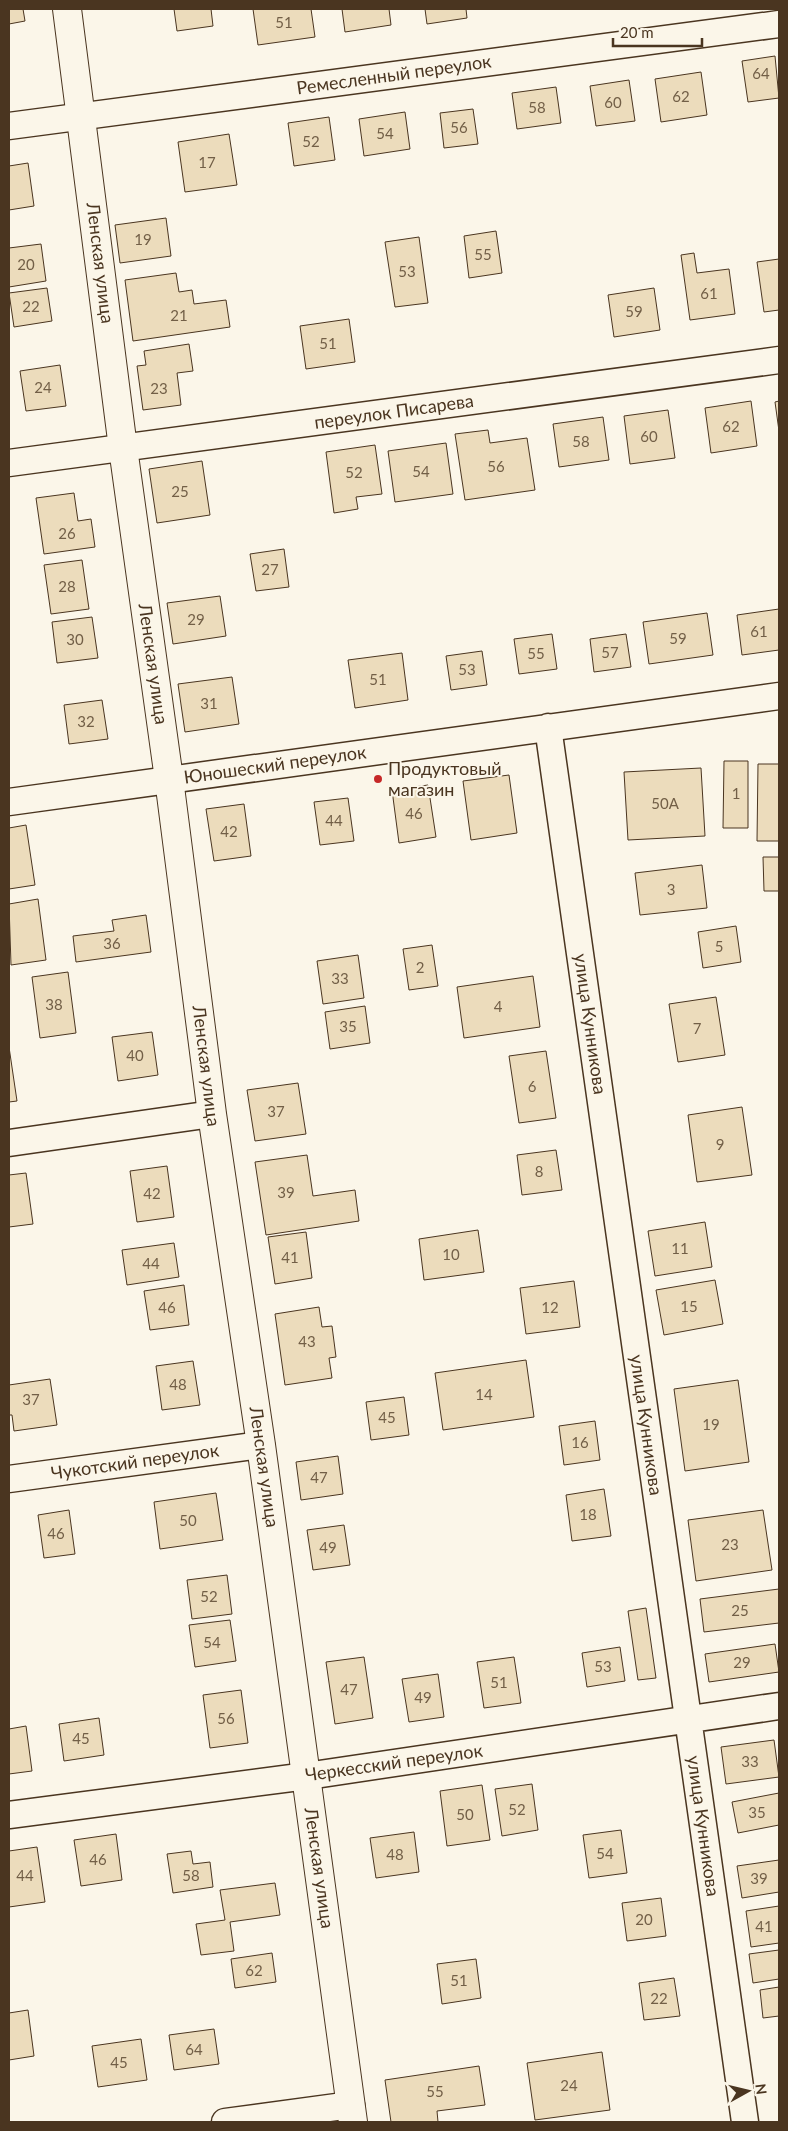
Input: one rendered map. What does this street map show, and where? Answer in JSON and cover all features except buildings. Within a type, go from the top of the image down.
[{"type":"street","name":"Ленская улица","points":[[67,9],[123,448],[169,779],[212,1114],[261,1444],[352,2114]]},
{"type":"street","name":"Ремесленный переулок","points":[[9,126],[779,24]]},
{"type":"street","name":"переулок Писарева","points":[[9,462],[779,360]]},
{"type":"street","name":"Юношеский переулок","points":[[9,802],[779,696]]},
{"type":"street","name":"улица Кунникова","points":[[548,727],[745,2122]]},
{"type":"street","points":[[9,1143],[212,1114]]},
{"type":"street","name":"Чукотский переулок","points":[[9,1480],[261,1444]]},
{"type":"street","name":"Черкесский переулок","points":[[9,1815],[307,1776],[779,1706]]},
{"type":"street","points":[[225,2122],[352,2114]]},
{"type":"place","name":"Продуктовый магазин","points":[[378,779]]}]
